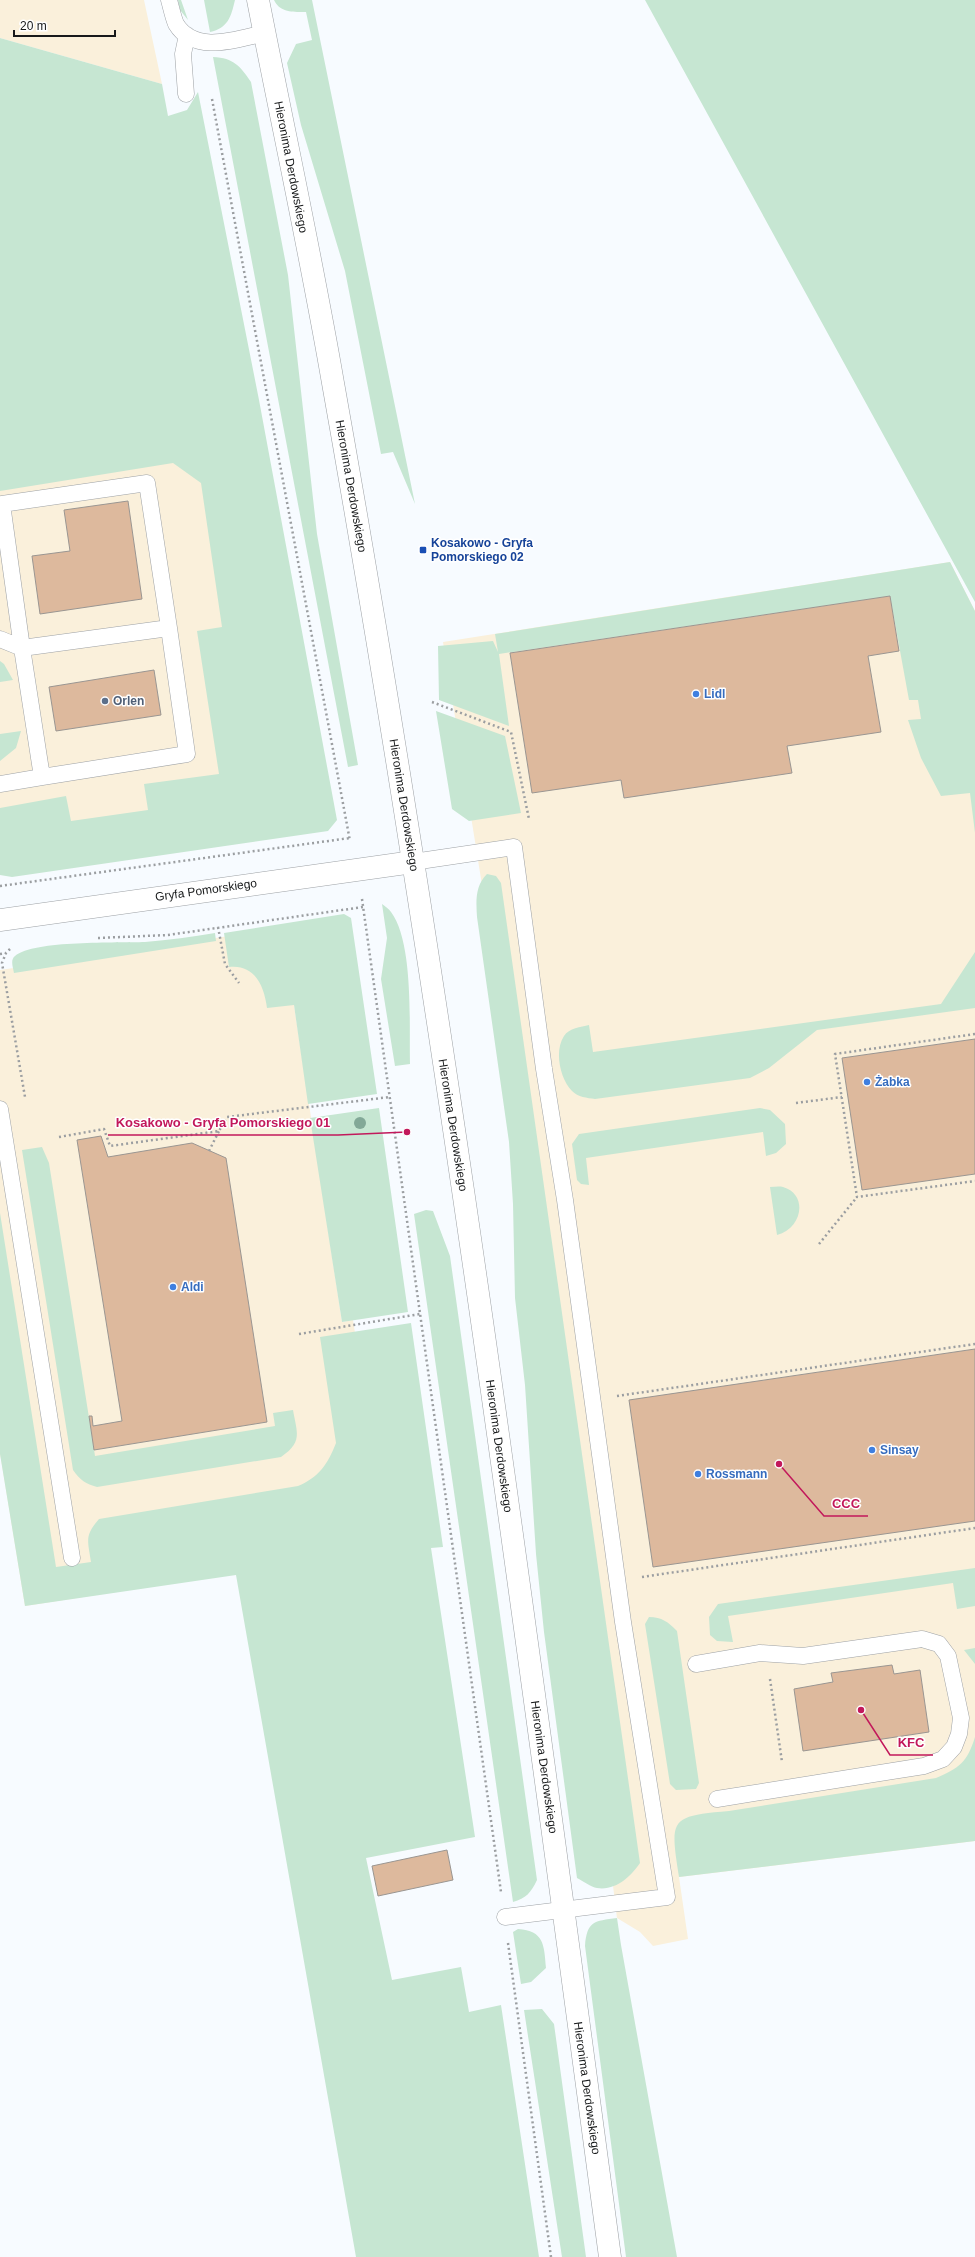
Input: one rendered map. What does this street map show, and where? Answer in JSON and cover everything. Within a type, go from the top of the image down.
[{"type":"main road","name":"Hieronima Derdowskiego","points":[[258,0],[332,376],[413,862],[479,1296],[564,1909],[610,2257]]},
{"type":"main road","name":"Gryfa Pomorskiego","points":[[0,920],[413,862]]},
{"type":"lane","points":[[169,0],[176,23],[187,35],[202,42],[215,43],[265,33]]},
{"type":"lane","points":[[186,94],[183,54],[187,35]]},
{"type":"lane","points":[[0,784],[188,754],[147,483],[2,504],[42,777]]},
{"type":"lane","points":[[0,639],[22,648],[169,628]]},
{"type":"lane","points":[[413,862],[514,847],[544,1069],[565,1200],[623,1622],[667,1897],[505,1917]]},
{"type":"lane","points":[[0,1109],[72,1558]]},
{"type":"lane","points":[[696,1664],[766,1654],[803,1656],[922,1639],[939,1644],[948,1656],[961,1718],[959,1734],[954,1747],[943,1759],[924,1766],[716,1799]]},
{"type":"path","points":[[212,97],[363,907],[505,1917],[551,2257]]},
{"type":"path","points":[[432,702],[511,732],[529,819]]},
{"type":"path","points":[[0,886],[350,838]]},
{"type":"path","points":[[92,938],[168,935],[363,907]]},
{"type":"path","points":[[218,927],[225,964],[239,983]]},
{"type":"path","points":[[0,954],[6,953],[18,946]]},
{"type":"path","points":[[6,953],[2,963],[25,1098]]},
{"type":"path","points":[[857,1197],[836,1054],[975,1034]]},
{"type":"path","points":[[209,1151],[227,1117],[390,1097]]},
{"type":"path","points":[[796,1103],[842,1097]]},
{"type":"path","points":[[59,1137],[104,1129],[110,1146],[219,1131]]},
{"type":"path","points":[[819,1244],[857,1197],[975,1181]]},
{"type":"path","points":[[299,1334],[420,1314]]},
{"type":"path","points":[[618,1404],[617,1396],[975,1344]]},
{"type":"path","points":[[641,1569],[642,1577],[975,1528]]},
{"type":"path","points":[[766,1654],[786,1788]]},
{"type":"shaded area","points":[[0,0],[144,0],[162,84],[0,38]]},
{"type":"shaded area","points":[[206,411],[264,755],[197,840],[0,868],[0,447]]},
{"type":"shaded area","points":[[950,562],[975,611],[975,1841],[679,1877],[688,1939],[653,1946],[640,1932],[617,1918],[512,1072],[443,642]]},
{"type":"shaded area","points":[[256,932],[294,1005],[342,1322],[353,1320],[388,1550],[25,1606],[0,1453],[0,970]]},
{"type":"green space","points":[[178,0],[181,0],[188,20],[180,10]]},
{"type":"green space","points":[[204,0],[235,0],[228,21],[221,28],[210,32]]},
{"type":"green space","points":[[274,0],[312,0],[415,504],[393,452],[381,454],[345,271],[301,125],[287,63],[296,44],[312,40],[306,12],[292,12],[284,10]]},
{"type":"green space","points":[[645,0],[975,0],[975,602]]},
{"type":"green space","points":[[0,38],[162,84],[168,116],[187,110],[198,92],[259,400],[337,820],[328,831],[12,877],[0,875],[0,808],[66,796],[71,821],[148,810],[144,784],[219,774],[197,631],[222,627],[201,483],[173,463],[0,491]]},
{"type":"green space","points":[[213,57],[226,59],[236,64],[251,82],[288,275],[317,534],[358,765],[348,767]]},
{"type":"green space","points":[[950,562],[975,611],[975,833],[970,793],[941,796],[921,758],[908,720],[921,719],[918,700],[909,700],[890,596],[499,654],[509,726],[439,700],[438,646],[493,641],[498,652],[495,634]]},
{"type":"green space","points":[[0,661],[4,664],[13,680],[0,682]]},
{"type":"green space","points":[[436,711],[505,736],[521,813],[469,821],[452,809]]},
{"type":"green space","points":[[21,731],[16,748],[0,761],[0,734]]},
{"type":"green space","points":[[487,874],[496,876],[501,883],[640,1863],[622,1882],[617,1885],[604,1888],[597,1888],[577,1878],[544,1632],[536,1554],[525,1385],[515,1298],[513,1204],[509,1142],[477,917],[478,889]]},
{"type":"green space","points":[[382,904],[390,911],[398,926],[404,943],[409,985],[410,1064],[395,1066],[381,979],[387,938]]},
{"type":"green space","points":[[344,914],[351,918],[377,1094],[308,1104],[294,1005],[267,1008],[261,985],[257,978],[245,969],[229,967],[224,933]]},
{"type":"green space","points":[[215,933],[216,941],[14,973],[12,962],[15,956],[25,951],[40,947],[77,943],[145,942]]},
{"type":"green space","points":[[975,952],[975,1008],[817,1030],[769,1068],[750,1078],[595,1099],[577,1095],[572,1091],[564,1079],[559,1057],[561,1042],[566,1033],[579,1027],[589,1025],[593,1052],[941,1004]]},
{"type":"green space","points":[[379,1108],[408,1312],[342,1322],[310,1118]]},
{"type":"green space","points":[[760,1108],[770,1110],[785,1124],[786,1144],[776,1153],[766,1156],[763,1132],[586,1158],[589,1185],[581,1184],[577,1180],[572,1144],[579,1134]]},
{"type":"green space","points":[[42,1147],[49,1163],[95,1456],[275,1426],[273,1413],[293,1410],[297,1436],[296,1442],[288,1452],[281,1457],[97,1487],[81,1479],[73,1470],[22,1150]]},
{"type":"green space","points":[[770,1187],[783,1187],[791,1191],[796,1196],[799,1203],[797,1219],[786,1231],[777,1235]]},
{"type":"green space","points":[[426,1210],[433,1211],[450,1256],[537,1880],[528,1894],[513,1902],[414,1214]]},
{"type":"green space","points":[[0,1213],[56,1567],[91,1562],[88,1539],[91,1530],[99,1519],[298,1486],[311,1479],[326,1464],[336,1443],[320,1337],[411,1323],[443,1547],[431,1548],[475,1837],[366,1858],[392,1980],[461,1967],[469,2012],[501,2005],[539,2257],[356,2257],[236,1575],[25,1606],[0,1454]]},
{"type":"green space","points":[[975,1568],[975,1606],[957,1609],[953,1583],[728,1616],[733,1642],[717,1641],[710,1635],[709,1617],[718,1604]]},
{"type":"green space","points":[[649,1617],[658,1618],[664,1621],[677,1631],[699,1783],[696,1789],[676,1790],[670,1784],[645,1624]]},
{"type":"green space","points":[[975,1648],[975,1664],[964,1650]]},
{"type":"green space","points":[[975,1737],[975,1841],[679,1877],[676,1858],[675,1832],[678,1824],[684,1819],[695,1815],[729,1811],[936,1778],[951,1771],[961,1764],[969,1753]]},
{"type":"green space","points":[[617,1918],[677,2257],[626,2257],[585,1946],[588,1932],[593,1924],[603,1920]]},
{"type":"green space","points":[[518,1929],[527,1930],[538,1936],[541,1940],[546,1968],[531,1982],[521,1984],[513,1932]]},
{"type":"green space","points":[[542,2009],[554,2024],[586,2257],[562,2257],[524,2010]]},
{"type":"building","points":[[128,501],[142,599],[40,614],[32,556],[70,551],[64,510]]},
{"type":"building","name":"Lidl","points":[[890,596],[899,651],[868,656],[881,732],[787,746],[792,773],[624,798],[621,780],[532,793],[510,653]]},
{"type":"building","name":"Orlen","points":[[154,670],[161,715],[56,731],[49,687]]},
{"type":"building","points":[[975,1039],[975,1174],[862,1190],[842,1058]]},
{"type":"building","name":"Aldi","points":[[101,1136],[108,1157],[192,1143],[226,1158],[267,1422],[94,1450],[89,1416],[92,1416],[93,1426],[122,1421],[77,1140]]},
{"type":"building","points":[[975,1349],[975,1521],[653,1567],[629,1400]]},
{"type":"building","points":[[892,1665],[894,1674],[920,1670],[929,1732],[803,1751],[794,1689],[833,1682],[831,1673]]},
{"type":"building","points":[[447,1850],[453,1880],[378,1896],[372,1866]]},
{"type":"place","name":"Kosakowo - Gryfa Pomorskiego 02","points":[[423,550]]},
{"type":"place","name":"Lidl","points":[[696,694]]},
{"type":"place","name":"Orlen","points":[[105,701]]},
{"type":"place","name":"Żabka","points":[[867,1082]]},
{"type":"place","name":"Kosakowo - Gryfa Pomorskiego 01","points":[[407,1132]]},
{"type":"place","name":"Aldi","points":[[173,1287]]},
{"type":"place","name":"Sinsay","points":[[872,1450]]},
{"type":"place","name":"CCC","points":[[779,1464]]},
{"type":"place","name":"Rossmann","points":[[698,1474]]},
{"type":"place","name":"KFC","points":[[861,1710]]}]
